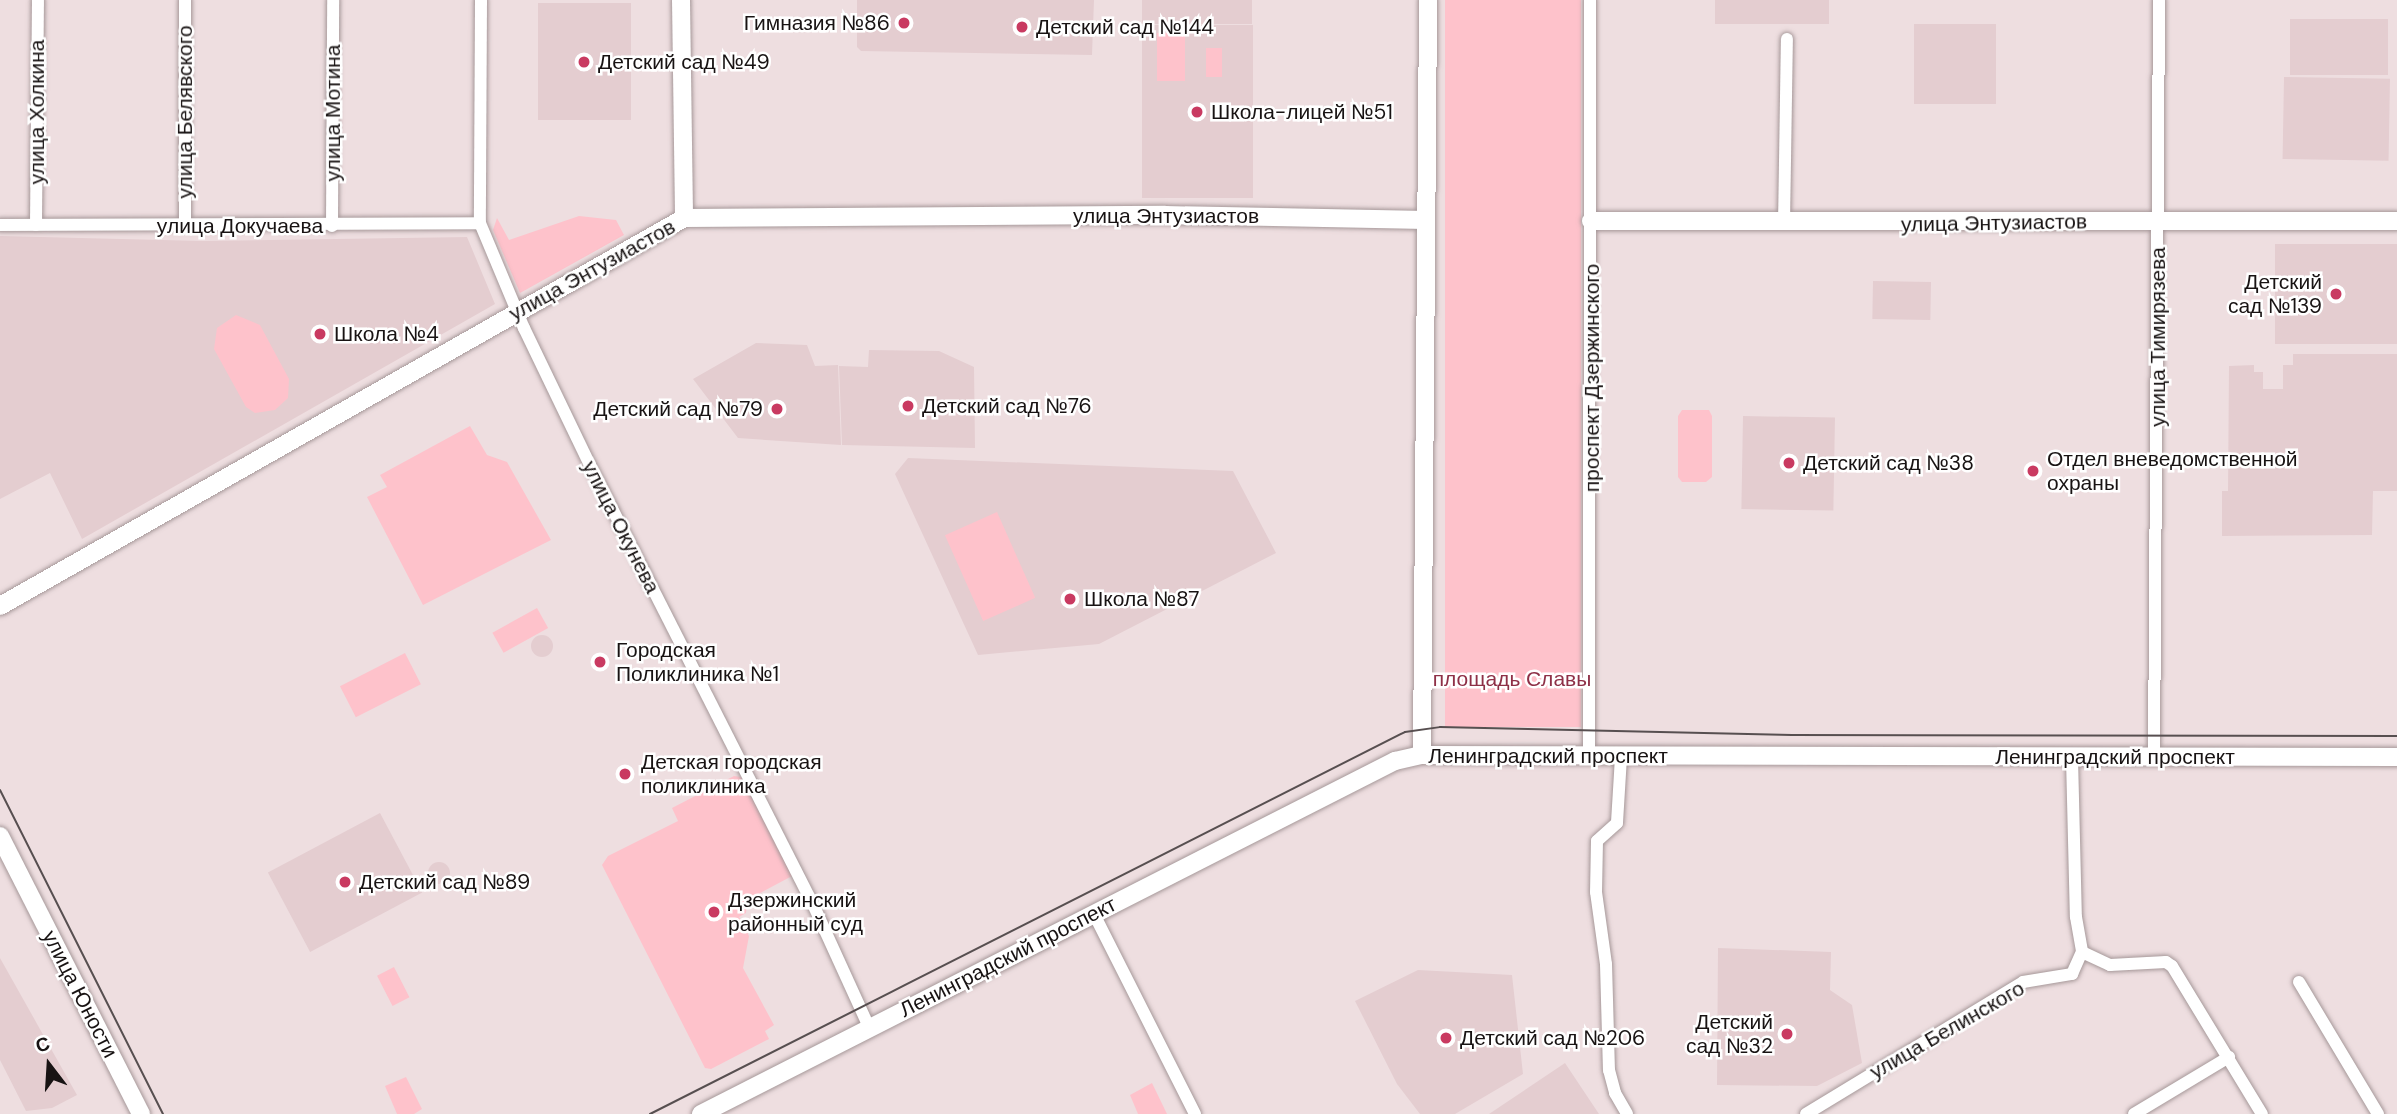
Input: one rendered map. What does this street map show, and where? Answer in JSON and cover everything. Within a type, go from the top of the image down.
[{"type":"street","name":"улица Холкина","points":[[36,225],[38,0]]},
{"type":"street","name":"улица Белявского","points":[[185,0],[185,225]]},
{"type":"street","name":"улица Мотина","points":[[332,226],[333,0]]},
{"type":"street","name":"улица Окунева","points":[[481,0],[480,223],[517,312],[812,902],[869,1027]]},
{"type":"street","points":[[681,0],[684,218]]},
{"type":"street","points":[[1422,755],[1428,0]]},
{"type":"street","name":"проспект Дзержинского","points":[[1589,756],[1590,0]]},
{"type":"street","name":"улица Тимирязева","points":[[2154,757],[2159,0]]},
{"type":"street","points":[[1784,224],[1787,39]]},
{"type":"street","name":"улица Энтузиастов","points":[[0,606],[684,218],[1165,215],[1426,220]]},
{"type":"street","name":"улица Энтузиастов","points":[[1591,221],[1784,224],[2397,221]]},
{"type":"street","name":"улица Докучаева","points":[[0,225],[332,226],[480,223]]},
{"type":"street","name":"Ленинградский проспект","points":[[701,1114],[1395,761],[1422,755],[2397,757]]},
{"type":"street","points":[[1621,757],[1618,822],[1597,841],[1596,892],[1606,964],[1609,1070],[1615,1093],[1627,1114]]},
{"type":"street","points":[[2072,758],[2076,917],[2082,952],[2109,965],[2166,962],[2229,1057],[2262,1114]]},
{"type":"street","name":"улица Юности","points":[[0,836],[141,1114]]},
{"type":"street","points":[[1094,914],[1195,1114]]},
{"type":"street","name":"улица Белинского","points":[[1806,1114],[2023,982],[2072,974],[2082,952]]},
{"type":"street","points":[[2299,982],[2378,1114]]},
{"type":"street","points":[[2134,1114],[2229,1057]]},
{"type":"shaded area","name":"Детский сад №144","points":[[857,0],[1094,0],[1092,55],[861,51],[857,47]]},
{"type":"shaded area","points":[[1142,0],[1252,0],[1252,24],[1142,24]]},
{"type":"shaded area","points":[[1715,0],[1829,0],[1829,24],[1715,24]]},
{"type":"shaded area","name":"Детский сад №49","points":[[538,3],[631,3],[631,120],[538,120]]},
{"type":"shaded area","points":[[2290,19],[2388,19],[2388,75],[2290,75]]},
{"type":"shaded area","points":[[1914,24],[1996,24],[1996,104],[1914,104]]},
{"type":"shaded area","name":"Школа-лицей №51","points":[[1142,25],[1253,25],[1253,198],[1142,198]]},
{"type":"shaded area","points":[[2284,77],[2390,79],[2389,161],[2283,159]]},
{"type":"shaded area","points":[[0,236],[203,241],[467,237],[495,304],[82,539],[50,473],[0,499]]},
{"type":"shaded area","name":"Детский сад №139","points":[[2275,244],[2397,244],[2397,344],[2275,344]]},
{"type":"shaded area","points":[[1873,281],[1931,282],[1930,320],[1872,319]]},
{"type":"shaded area","name":"Детский сад №79","points":[[756,343],[807,345],[815,366],[838,365],[841,445],[738,438],[693,379]]},
{"type":"shaded area","name":"Детский сад №76","points":[[869,350],[939,351],[974,367],[975,448],[842,445],[839,366],[868,367]]},
{"type":"shaded area","points":[[2293,354],[2397,354],[2397,491],[2373,491],[2372,535],[2222,536],[2222,491],[2228,491],[2229,366],[2254,365],[2254,372],[2263,372],[2263,389],[2283,389],[2283,365],[2293,365]]},
{"type":"shaded area","name":"Детский сад №38","points":[[1743,416],[1835,418],[1833,511],[1741,509]]},
{"type":"shaded area","name":"Школа №87","points":[[908,458],[1233,471],[1276,553],[1099,644],[978,655],[895,474]]},
{"type":"shaded area","points":[[542,635],[550,638],[553,646],[550,654],[542,657],[534,654],[531,646],[534,638]]},
{"type":"shaded area","name":"Детский сад №89","points":[[380,813],[422,892],[310,952],[268,873]]},
{"type":"shaded area","points":[[435,862],[443,862],[450,869],[450,877],[443,884],[435,884],[428,877],[428,869]]},
{"type":"shaded area","name":"Детский сад №32","points":[[1718,948],[1831,952],[1830,990],[1852,1005],[1862,1063],[1817,1086],[1717,1085]]},
{"type":"shaded area","points":[[0,958],[77,1095],[52,1108],[26,1111],[0,1060]]},
{"type":"shaded area","name":"Детский сад №206","points":[[1418,970],[1512,975],[1523,1074],[1455,1114],[1420,1114],[1397,1084],[1355,1001]]},
{"type":"shaded area","points":[[1565,1063],[1599,1114],[1489,1114]]},
{"type":"green space","name":"площадь Славы","points":[[1445,0],[1581,0],[1581,727],[1445,727]]},
{"type":"green space","points":[[1157,33],[1185,33],[1185,81],[1157,81]]},
{"type":"green space","points":[[1206,48],[1222,48],[1222,77],[1206,77]]},
{"type":"green space","points":[[579,216],[616,220],[624,235],[520,293],[493,230],[497,218],[509,240]]},
{"type":"green space","points":[[236,315],[260,325],[289,379],[288,398],[275,410],[255,413],[246,407],[214,349],[217,328]]},
{"type":"green space","points":[[1682,410],[1709,410],[1712,416],[1712,477],[1706,482],[1682,482],[1678,477],[1678,416]]},
{"type":"green space","points":[[470,426],[487,455],[507,462],[551,540],[423,605],[367,497],[387,487],[380,475]]},
{"type":"green space","points":[[997,512],[1035,598],[983,621],[945,535]]},
{"type":"green space","points":[[537,608],[548,628],[504,653],[492,633]]},
{"type":"green space","points":[[405,653],[421,684],[356,717],[340,686]]},
{"type":"green space","points":[[734,776],[741,777],[792,876],[747,900],[746,913],[739,917],[749,936],[743,968],[774,1025],[765,1031],[769,1039],[711,1069],[705,1068],[602,865],[608,856],[678,821],[672,808]]},
{"type":"green space","points":[[394,967],[409,997],[393,1006],[377,976]]},
{"type":"green space","points":[[406,1077],[422,1109],[414,1114],[397,1114],[385,1086]]},
{"type":"green space","points":[[1152,1083],[1167,1114],[1138,1114],[1130,1095]]},
{"type":"tram line","points":[[650,1114],[1405,732],[1440,727],[1792,735],[2397,736]]},
{"type":"tram line","points":[[0,790],[163,1114]]},
{"type":"place","name":"Гимназия №86","points":[[904,23]]},
{"type":"place","name":"Детский сад №144","points":[[1022,27]]},
{"type":"place","name":"Детский сад №49","points":[[584,62]]},
{"type":"place","name":"Школа-лицей №51","points":[[1197,112]]},
{"type":"place","name":"Детский сад №139","points":[[2336,294]]},
{"type":"place","name":"Школа №4","points":[[320,334]]},
{"type":"place","name":"Детский сад №76","points":[[908,406]]},
{"type":"place","name":"Детский сад №79","points":[[777,409]]},
{"type":"place","name":"Детский сад №38","points":[[1789,463]]},
{"type":"place","name":"Отдел вневедомственной охраны","points":[[2033,471]]},
{"type":"place","name":"Школа №87","points":[[1070,599]]},
{"type":"place","name":"Городская Поликлиника №1","points":[[600,662]]},
{"type":"place","name":"Детская городская поликлиника","points":[[625,774]]},
{"type":"place","name":"Детский сад №89","points":[[345,882]]},
{"type":"place","name":"Дзержинский районный суд","points":[[714,912]]},
{"type":"place","name":"Детский сад №32","points":[[1787,1034]]},
{"type":"place","name":"Детский сад №206","points":[[1446,1038]]}]
